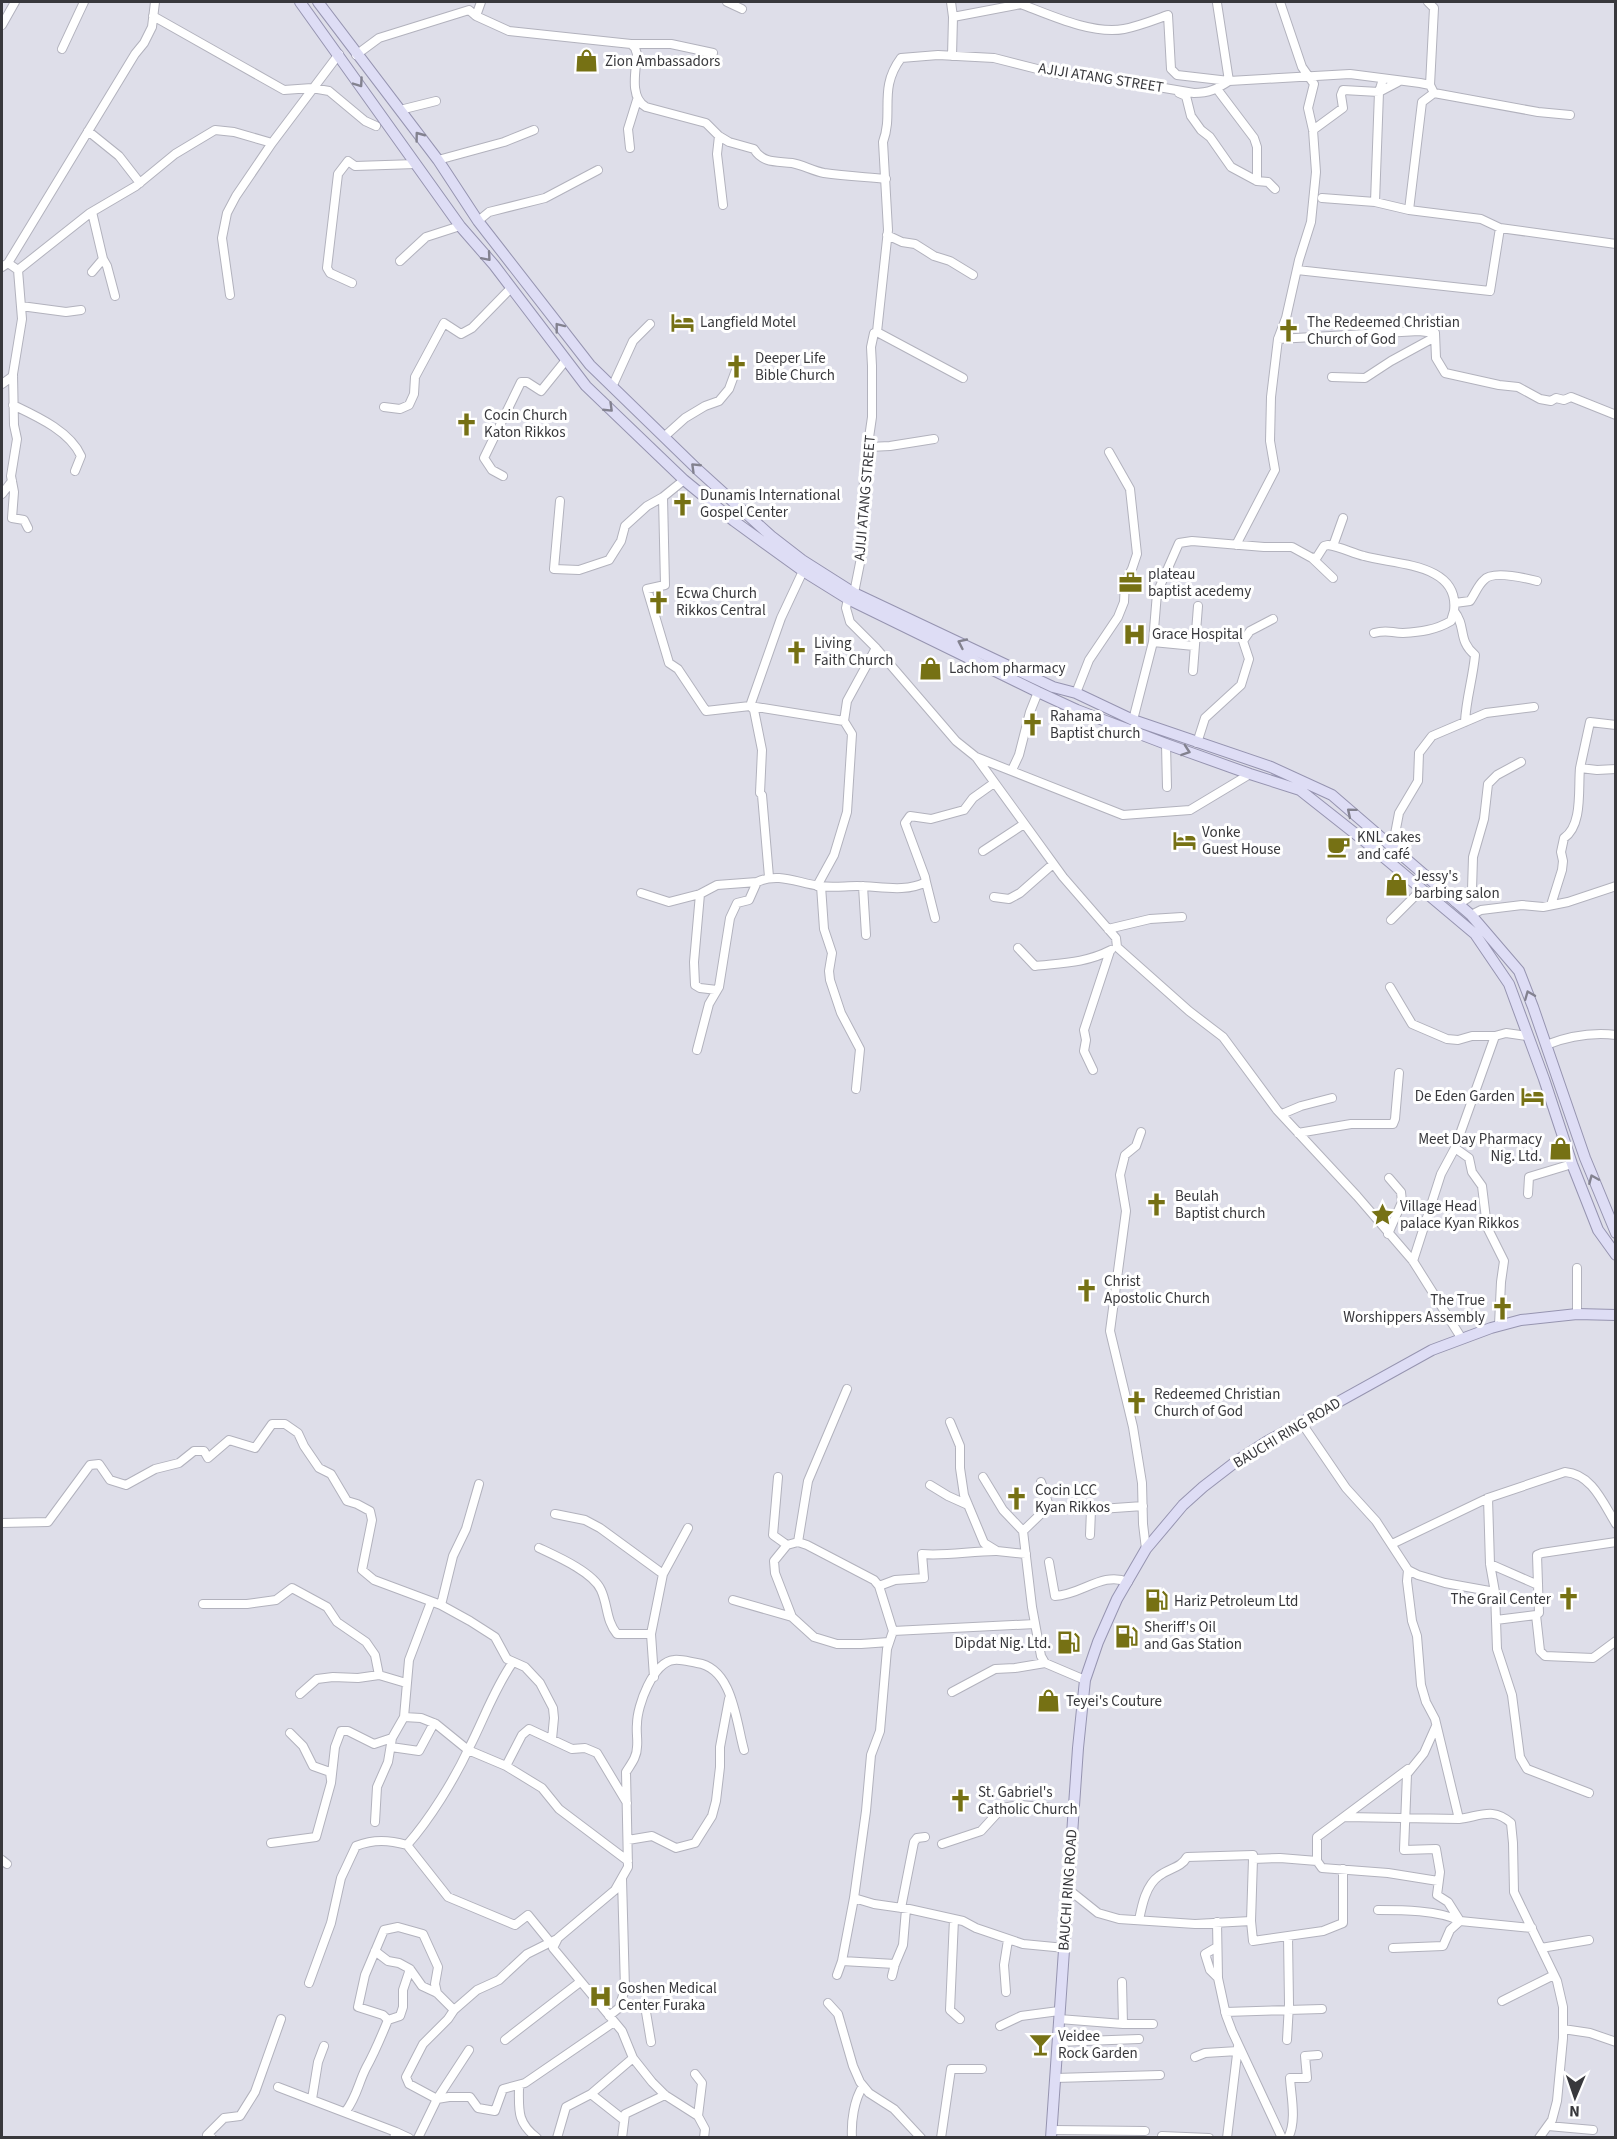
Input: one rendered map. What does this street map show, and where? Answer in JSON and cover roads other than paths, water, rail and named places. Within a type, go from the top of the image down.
[{"type":"main road","points":[[300,2],[460,226],[494,265],[586,386],[684,480],[734,521],[803,572],[1038,692],[1077,710],[1166,744],[1300,790],[1362,838],[1420,890],[1475,934],[1509,984],[1572,1164],[1598,1230],[1616,1255]]},
{"type":"main road","points":[[318,2],[438,160],[478,221],[590,365],[697,469],[771,536],[851,596],[1053,687],[1076,693],[1133,720],[1271,767],[1332,795],[1471,915],[1519,971],[1585,1158],[1616,1233]]},
{"type":"main road","name":"BAUCHI RING ROAD","points":[[1051,2134],[1078,1737],[1085,1680],[1098,1642],[1117,1599],[1146,1549],[1177,1512],[1203,1487],[1266,1442],[1432,1350],[1499,1325],[1546,1316],[1616,1315]]},
{"type":"street","points":[[2,25],[15,2]]},
{"type":"street","points":[[62,49],[84,2]]},
{"type":"street","points":[[18,270],[5,265],[144,43],[152,27],[156,2]]},
{"type":"street","points":[[476,16],[481,2]]},
{"type":"street","points":[[727,2],[742,9]]},
{"type":"street","points":[[951,2],[952,56]]},
{"type":"street","points":[[1236,545],[1275,470],[1270,441],[1271,397],[1278,339],[1286,318],[1311,222],[1316,172],[1313,130],[1308,108],[1314,84],[1302,68],[1280,2]]},
{"type":"street","points":[[1409,210],[1422,102],[1432,89],[1434,9],[1428,2]]},
{"type":"street","points":[[953,17],[1020,3],[1101,30],[1123,29],[1168,15],[1171,69],[1178,75],[1229,81],[1350,74],[1538,112],[1570,115]]},
{"type":"street","points":[[1217,3],[1229,81]]},
{"type":"street","points":[[356,55],[379,38],[469,10],[476,16],[509,31],[632,44],[671,44],[713,53]]},
{"type":"street","points":[[153,16],[284,90],[312,88],[329,91],[365,121],[376,126]]},
{"type":"street","points":[[630,148],[628,129],[637,100],[637,54],[632,44]]},
{"type":"street","points":[[230,295],[222,238],[227,213],[272,143],[339,54]]},
{"type":"street","name":"AJIJI ATANG STREET","points":[[851,596],[863,548],[864,472],[869,447],[872,366],[870,348],[874,333],[877,332],[887,235],[883,142],[887,132],[887,89],[894,67],[901,58],[952,56],[994,58],[1057,74],[1099,77],[1200,93],[1217,89],[1229,81]]},
{"type":"street","points":[[1375,202],[1379,92],[1383,79]]},
{"type":"street","points":[[1313,130],[1343,108],[1341,95],[1343,90],[1379,92],[1398,82]]},
{"type":"street","points":[[1170,88],[1186,96],[1191,116],[1201,130],[1210,136],[1231,167],[1257,181],[1268,182],[1275,189]]},
{"type":"street","points":[[1217,89],[1254,138],[1257,147],[1257,181]]},
{"type":"street","points":[[400,110],[436,100]]},
{"type":"street","points":[[637,100],[646,107],[706,123],[719,136],[729,142],[754,149],[764,159],[792,163],[822,172],[886,179]]},
{"type":"street","points":[[18,270],[92,212],[140,183],[176,154],[215,130],[234,132],[272,143]]},
{"type":"street","points":[[438,160],[504,142],[534,130]]},
{"type":"street","points":[[88,131],[119,156],[140,183]]},
{"type":"street","points":[[719,136],[717,154],[723,205]]},
{"type":"street","points":[[352,283],[330,273],[327,268],[338,174],[348,161],[355,166],[416,164]]},
{"type":"street","points":[[478,221],[489,212],[545,198],[598,170]]},
{"type":"street","points":[[1322,198],[1375,202],[1409,210],[1481,219],[1500,228],[1616,244]]},
{"type":"street","points":[[92,212],[103,259],[116,296]]},
{"type":"street","points":[[400,261],[426,237],[460,226]]},
{"type":"street","points":[[1297,270],[1490,291],[1500,228]]},
{"type":"street","points":[[887,235],[902,242],[915,244],[973,275]]},
{"type":"street","points":[[92,272],[103,259]]},
{"type":"street","points":[[18,270],[21,329],[13,376],[14,425],[17,439],[11,476],[14,492],[12,518],[24,520],[28,528]]},
{"type":"street","points":[[384,407],[400,409],[409,405],[414,394],[415,377],[444,323],[461,334],[472,328],[510,289]]},
{"type":"street","points":[[21,306],[66,312],[81,310]]},
{"type":"street","points":[[612,387],[633,341],[650,324]]},
{"type":"street","points":[[1278,339],[1419,331],[1435,333],[1436,358],[1444,373],[1518,387],[1540,399],[1551,401],[1556,398],[1564,400],[1571,397],[1616,415]]},
{"type":"street","points":[[877,332],[963,378]]},
{"type":"street","points":[[1332,376],[1365,378],[1435,337]]},
{"type":"street","points":[[503,476],[492,471],[484,459],[521,382],[527,382],[541,391],[566,360]]},
{"type":"street","points":[[665,436],[685,418],[719,401],[729,389],[736,370]]},
{"type":"street","points":[[2,384],[13,376]]},
{"type":"street","points":[[14,405],[39,417],[78,448],[81,456],[75,471]]},
{"type":"street","points":[[869,447],[934,439]]},
{"type":"street","points":[[1076,693],[1089,660],[1118,617],[1124,602],[1125,582],[1137,554],[1130,489],[1109,452]]},
{"type":"street","points":[[560,501],[554,569],[579,570],[609,560],[621,541],[625,526],[647,506],[663,497],[684,480]]},
{"type":"street","points":[[2,494],[12,481]]},
{"type":"street","points":[[663,497],[665,585],[647,589],[669,663],[678,669],[706,711],[750,706],[844,721]]},
{"type":"street","points":[[1333,546],[1343,518]]},
{"type":"street","points":[[1133,720],[1153,642],[1157,593],[1179,543],[1192,540],[1236,545],[1292,547],[1312,558],[1333,578]]},
{"type":"street","points":[[1312,558],[1317,557],[1324,546],[1333,546],[1364,556],[1428,570],[1443,579],[1450,587],[1454,607],[1462,620],[1462,636],[1466,646],[1474,655],[1465,723]]},
{"type":"street","points":[[750,706],[781,618],[803,572]]},
{"type":"street","points":[[1454,607],[1470,601],[1485,578],[1490,576],[1510,575],[1537,581]]},
{"type":"street","points":[[851,596],[846,608],[850,622],[876,648],[956,741],[976,757],[1053,864],[1116,938],[1083,1035],[1086,1040],[1084,1051],[1094,1070]]},
{"type":"street","points":[[1193,671],[1198,606]]},
{"type":"street","points":[[1374,633],[1386,630],[1400,633],[1418,632],[1441,627],[1451,621],[1454,607]]},
{"type":"street","points":[[1197,743],[1205,718],[1241,685],[1249,659],[1243,641],[1246,635],[1273,619]]},
{"type":"street","points":[[1153,642],[1194,646]]},
{"type":"street","points":[[856,1089],[860,1049],[841,1013],[830,980],[832,953],[824,929],[819,886],[834,855],[847,812],[852,734],[844,721],[847,701],[876,648]]},
{"type":"street","points":[[1012,770],[1019,755],[1026,722],[1038,692]]},
{"type":"street","points":[[750,706],[754,710],[762,750],[760,793],[768,876]]},
{"type":"street","points":[[1411,862],[1398,844],[1395,834],[1399,813],[1418,781],[1419,753],[1432,736],[1486,713],[1534,707]]},
{"type":"street","points":[[1551,905],[1562,870],[1561,852],[1564,838],[1576,820],[1580,768],[1590,722],[1616,725]]},
{"type":"street","points":[[1166,744],[1167,787]]},
{"type":"street","points":[[976,757],[1123,815],[1190,810],[1250,774]]},
{"type":"street","points":[[1455,902],[1462,902],[1468,898],[1472,890],[1473,857],[1484,819],[1488,784],[1497,775],[1521,762]]},
{"type":"street","points":[[1580,768],[1616,769]]},
{"type":"street","points":[[935,918],[926,882],[905,823],[910,816],[931,819],[964,810],[974,798],[994,783]]},
{"type":"street","points":[[983,851],[1024,824]]},
{"type":"street","points":[[994,897],[1009,898],[1020,893],[1053,864]]},
{"type":"street","points":[[640,893],[669,902],[700,894],[717,885],[757,882],[768,876],[809,882],[819,886],[894,889],[926,882]]},
{"type":"street","points":[[697,1050],[709,1004],[719,987],[730,918],[737,903],[748,900],[757,882]]},
{"type":"street","points":[[863,886],[866,935]]},
{"type":"street","points":[[1471,915],[1481,910],[1522,905],[1534,907],[1551,905],[1616,886]]},
{"type":"street","points":[[1391,920],[1420,890]]},
{"type":"street","points":[[700,894],[694,962],[695,985],[700,988],[717,990]]},
{"type":"street","points":[[1107,929],[1150,919],[1182,917]]},
{"type":"street","points":[[1018,948],[1035,966],[1076,963],[1097,957],[1113,949]]},
{"type":"street","points":[[1113,949],[1223,1037],[1298,1133],[1413,1261],[1462,1339]]},
{"type":"street","points":[[1390,987],[1412,1024],[1447,1039],[1458,1040],[1472,1036],[1495,1036],[1506,1033],[1527,1036]]},
{"type":"street","points":[[1546,1045],[1561,1039],[1596,1032],[1616,1035]]},
{"type":"street","points":[[1413,1261],[1441,1174],[1455,1148],[1495,1036]]},
{"type":"street","points":[[1298,1133],[1351,1124],[1393,1124],[1399,1073]]},
{"type":"street","points":[[1282,1114],[1301,1106],[1332,1098]]},
{"type":"street","points":[[1141,1132],[1136,1146],[1125,1155],[1120,1175],[1126,1211],[1110,1331],[1133,1427],[1142,1483],[1146,1549]]},
{"type":"street","points":[[1455,1148],[1469,1158],[1472,1172],[1482,1186],[1487,1216],[1486,1227],[1504,1261],[1499,1325]]},
{"type":"street","points":[[1528,1194],[1528,1177],[1572,1164]]},
{"type":"street","points":[[1388,1234],[1402,1202],[1401,1192],[1389,1178]]},
{"type":"street","points":[[1577,1268],[1577,1314]]},
{"type":"street","points":[[798,1542],[808,1480],[847,1389]]},
{"type":"street","points":[[950,1422],[960,1446],[964,1495],[984,1543],[997,1551]]},
{"type":"street","points":[[1301,1422],[1346,1488],[1376,1521],[1408,1570],[1409,1601],[1417,1636],[1421,1685],[1436,1725],[1459,1819]]},
{"type":"street","points":[[2,1523],[48,1522],[90,1465],[99,1464],[110,1480],[126,1485],[155,1469],[179,1462],[194,1451],[204,1451],[208,1458],[229,1440],[255,1448],[272,1424],[285,1424],[298,1433],[304,1446],[320,1468],[331,1474],[347,1501],[370,1511],[372,1520],[362,1570],[374,1580],[441,1605],[495,1637],[507,1659],[525,1667],[540,1683],[553,1708],[552,1739]]},
{"type":"street","points":[[1392,1544],[1488,1498],[1558,1473],[1571,1472],[1589,1482],[1616,1524]]},
{"type":"street","points":[[778,1477],[773,1535],[786,1545]]},
{"type":"street","points":[[983,1477],[1004,1510],[1023,1531],[1035,1624],[1041,1656],[1045,1663]]},
{"type":"street","points":[[1041,1482],[1049,1506]]},
{"type":"street","points":[[441,1605],[453,1556],[466,1529],[479,1484]]},
{"type":"street","points":[[930,1485],[968,1505]]},
{"type":"street","points":[[1488,1498],[1490,1564],[1495,1592],[1497,1649],[1512,1695],[1522,1763],[1527,1769],[1588,1793]]},
{"type":"street","points":[[1023,1531],[1049,1506],[1091,1509],[1143,1506]]},
{"type":"street","points":[[1090,1535],[1091,1509]]},
{"type":"street","points":[[555,1514],[585,1520],[600,1528],[663,1574]]},
{"type":"street","points":[[654,1677],[651,1634],[663,1574],[688,1528]]},
{"type":"street","points":[[792,1617],[775,1573],[774,1562],[786,1545],[798,1542],[874,1580],[879,1586],[893,1631],[882,1694],[880,1731],[872,1755],[854,1898],[837,1976]]},
{"type":"street","points":[[1616,1542],[1542,1552],[1537,1555],[1536,1559],[1539,1613],[1536,1615],[1540,1652],[1545,1656],[1593,1658],[1616,1641]]},
{"type":"street","points":[[539,1548],[564,1560],[595,1581],[602,1591],[610,1627],[617,1634],[651,1634]]},
{"type":"street","points":[[879,1586],[895,1580],[924,1578],[922,1554],[944,1556],[967,1551],[1026,1554]]},
{"type":"street","points":[[1049,1562],[1055,1596],[1064,1596],[1108,1578],[1118,1578],[1128,1582]]},
{"type":"street","points":[[1490,1564],[1538,1585]]},
{"type":"street","points":[[1408,1570],[1445,1583],[1495,1592]]},
{"type":"street","points":[[203,1604],[247,1604],[276,1600],[292,1588],[327,1607],[338,1622],[366,1642],[375,1655],[379,1675]]},
{"type":"street","points":[[733,1600],[792,1617],[814,1637],[837,1644],[890,1642]]},
{"type":"street","points":[[375,1822],[377,1787],[388,1762],[391,1743],[404,1717],[409,1660],[431,1602]]},
{"type":"street","points":[[1496,1620],[1536,1615]]},
{"type":"street","points":[[893,1631],[1035,1624]]},
{"type":"street","points":[[622,1879],[625,1989],[619,2008],[612,2019],[525,2083],[503,2090],[495,2111],[474,2106],[470,2097],[437,2099],[409,2084],[406,2077],[423,2044],[454,2010],[477,1990],[499,1980],[527,1954],[554,1940],[615,1890],[622,1879],[628,1867],[626,1772],[638,1748],[636,1722],[640,1707],[648,1684],[663,1665],[673,1660],[703,1664],[720,1676],[729,1693],[744,1750]]},
{"type":"street","points":[[407,1845],[422,1828],[468,1750],[500,1681],[513,1662]]},
{"type":"street","points":[[952,1692],[995,1668],[1015,1668],[1045,1663],[1085,1680]]},
{"type":"street","points":[[300,1694],[317,1679],[333,1677],[358,1678],[379,1675],[406,1683]]},
{"type":"street","points":[[628,1839],[652,1836],[676,1848],[695,1843],[712,1816],[716,1801],[720,1747],[729,1693]]},
{"type":"street","points":[[404,1717],[421,1718],[434,1723],[468,1750],[506,1766],[542,1788],[559,1809],[628,1861]]},
{"type":"street","points":[[271,1843],[316,1837],[331,1784],[335,1747],[341,1731],[348,1731],[374,1744],[391,1743],[419,1751],[434,1723]]},
{"type":"street","points":[[1436,1725],[1424,1753],[1407,1774],[1404,1850],[1436,1849],[1440,1872],[1437,1895],[1448,1902],[1460,1921]]},
{"type":"street","points":[[506,1766],[522,1735],[529,1729],[572,1749],[585,1748],[597,1753],[627,1803]]},
{"type":"street","points":[[290,1733],[303,1746],[313,1766],[330,1772],[331,1784]]},
{"type":"street","points":[[1413,1765],[1317,1837],[1317,1861],[1322,1868],[1388,1873],[1438,1881]]},
{"type":"street","points":[[942,1844],[981,1831],[1002,1808],[1020,1805],[1074,1810]]},
{"type":"street","points":[[1345,1816],[1459,1819],[1493,1813],[1502,1815],[1511,1823],[1514,1843],[1514,1892],[1554,1975],[1563,2007],[1555,2113],[1539,2138]]},
{"type":"street","points":[[892,1976],[894,1964],[903,1945],[904,1908],[914,1842],[917,1838],[925,1837]]},
{"type":"street","points":[[309,1983],[331,1923],[341,1878],[356,1846],[372,1840],[394,1841],[407,1845],[448,1897],[514,1925],[528,1915],[554,1940]]},
{"type":"street","points":[[1139,1920],[1148,1890],[1158,1876],[1184,1864],[1187,1857],[1252,1855],[1253,1941],[1323,1930],[1344,1923],[1343,1869]]},
{"type":"street","points":[[1253,1859],[1280,1858],[1317,1861]]},
{"type":"street","points":[[1068,1889],[1098,1913],[1119,1919],[1195,1924],[1251,1921]]},
{"type":"street","points":[[854,1898],[954,1919],[1023,1944],[1065,1948]]},
{"type":"street","points":[[1378,1910],[1448,1915],[1460,1921],[1532,1928]]},
{"type":"street","points":[[954,1919],[950,2010],[960,2019]]},
{"type":"street","points":[[1393,1948],[1443,1946],[1450,1930],[1460,1921]]},
{"type":"street","points":[[1216,1922],[1217,1947],[1205,1954],[1210,1970],[1218,1978],[1238,2048],[1282,2138]]},
{"type":"street","points":[[388,2020],[383,2015],[358,2007],[365,1975],[384,1930],[398,1928],[423,1934],[438,1967],[436,1993]]},
{"type":"street","points":[[1287,2040],[1288,1936]]},
{"type":"street","points":[[554,1940],[553,1948],[622,2031],[633,2058],[665,2095],[698,2115],[705,2129],[704,2138]]},
{"type":"street","points":[[1006,1992],[1004,1965],[1008,1940]]},
{"type":"street","points":[[1541,1948],[1589,1940]]},
{"type":"street","points":[[375,1951],[388,1960],[411,1969],[422,1986],[436,1993],[454,2010]]},
{"type":"street","points":[[842,1961],[894,1964]]},
{"type":"street","points":[[388,2020],[400,2016],[403,2007],[403,1990],[411,1969]]},
{"type":"street","points":[[1502,2001],[1554,1975]]},
{"type":"street","points":[[505,2040],[580,1982]]},
{"type":"street","points":[[1122,1982],[1123,2024]]},
{"type":"street","points":[[828,2003],[838,2014],[853,2066],[863,2086],[894,2109],[921,2138]]},
{"type":"street","points":[[619,2008],[633,2004],[645,2006],[651,2043]]},
{"type":"street","points":[[1226,2012],[1323,2010]]},
{"type":"street","points":[[1000,2026],[1021,2016],[1059,2015],[1123,2024],[1153,2024]]},
{"type":"street","points":[[212,2138],[207,2135],[224,2118],[240,2115],[255,2092],[281,2019]]},
{"type":"street","points":[[346,2111],[356,2098],[361,2081],[388,2020]]},
{"type":"street","points":[[1563,2029],[1590,2033],[1616,2042]]},
{"type":"street","points":[[1057,2042],[1139,2039]]},
{"type":"street","points":[[312,2099],[318,2062],[324,2046]]},
{"type":"street","points":[[1195,2056],[1238,2048]]},
{"type":"street","points":[[1227,2138],[1238,2048]]},
{"type":"street","points":[[418,2138],[437,2099],[469,2050]]},
{"type":"street","points":[[1288,2138],[1292,2116],[1290,2078],[1308,2078],[1305,2056],[1318,2055]]},
{"type":"street","points":[[557,2138],[566,2107],[591,2094],[633,2058]]},
{"type":"street","points":[[941,2138],[951,2069],[982,2069]]},
{"type":"street","points":[[695,2074],[702,2083],[698,2115]]},
{"type":"street","points":[[1055,2078],[1160,2075]]},
{"type":"street","points":[[519,2085],[519,2112],[525,2129],[537,2138]]},
{"type":"street","points":[[852,2138],[855,2107],[858,2094],[863,2086]]},
{"type":"street","points":[[278,2087],[346,2111],[395,2135],[410,2138]]},
{"type":"street","points":[[591,2094],[624,2120]]},
{"type":"street","points":[[622,2138],[625,2114],[665,2095]]},
{"type":"street","points":[[1548,2126],[1593,2130]]},
{"type":"street","points":[[1051,2134],[1145,2131]]},
{"type":"street","points":[[1162,2136],[1209,2138]]},
{"type":"place","name":"Zion Ambassadors","points":[[587,61]]},
{"type":"place","name":"Langfield Motel","points":[[682,322]]},
{"type":"place","name":"The Redeemed Christian Church of God","points":[[1289,331]]},
{"type":"place","name":"Deeper Life Bible Church","points":[[737,367]]},
{"type":"place","name":"Cocin Church Katon Rikkos","points":[[466,424]]},
{"type":"place","name":"Dunamis International Gospel Center","points":[[682,504]]},
{"type":"place","name":"plateau baptist acedemy","points":[[1130,583]]},
{"type":"place","name":"Ecwa Church Rikkos Central","points":[[658,602]]},
{"type":"place","name":"Grace Hospital","points":[[1134,634]]},
{"type":"place","name":"Living Faith Church","points":[[796,652]]},
{"type":"place","name":"Lachom pharmacy","points":[[931,668]]},
{"type":"place","name":"Rahama Baptist church","points":[[1032,725]]},
{"type":"place","name":"Vonke Guest House","points":[[1184,841]]},
{"type":"place","name":"KNL cakes and café","points":[[1339,846]]},
{"type":"place","name":"Jessy's barbing salon","points":[[1396,885]]},
{"type":"place","name":"De Eden Garden","points":[[1533,1096]]},
{"type":"place","name":"Meet Day Pharmacy Nig. Ltd.","points":[[1560,1148]]},
{"type":"place","name":"Beulah Baptist church","points":[[1157,1205]]},
{"type":"place","name":"Village Head palace Kyan Rikkos","points":[[1382,1215]]},
{"type":"place","name":"Christ Apostolic Church","points":[[1086,1290]]},
{"type":"place","name":"The True Worshippers Assembly","points":[[1503,1309]]},
{"type":"place","name":"Redeemed Christian Church of God","points":[[1136,1403]]},
{"type":"place","name":"Cocin LCC Kyan Rikkos","points":[[1017,1499]]},
{"type":"place","name":"The Grail Center","points":[[1569,1599]]},
{"type":"place","name":"Hariz Petroleum Ltd","points":[[1156,1601]]},
{"type":"place","name":"Sheriff's Oil and Gas Station","points":[[1126,1636]]},
{"type":"place","name":"Dipdat Nig. Ltd.","points":[[1069,1643]]},
{"type":"place","name":"Teyei's Couture","points":[[1048,1701]]},
{"type":"place","name":"St. Gabriel's Catholic Church","points":[[960,1801]]},
{"type":"place","name":"Goshen Medical Center Furaka","points":[[600,1997]]},
{"type":"place","name":"Veidee Rock Garden","points":[[1040,2045]]}]
